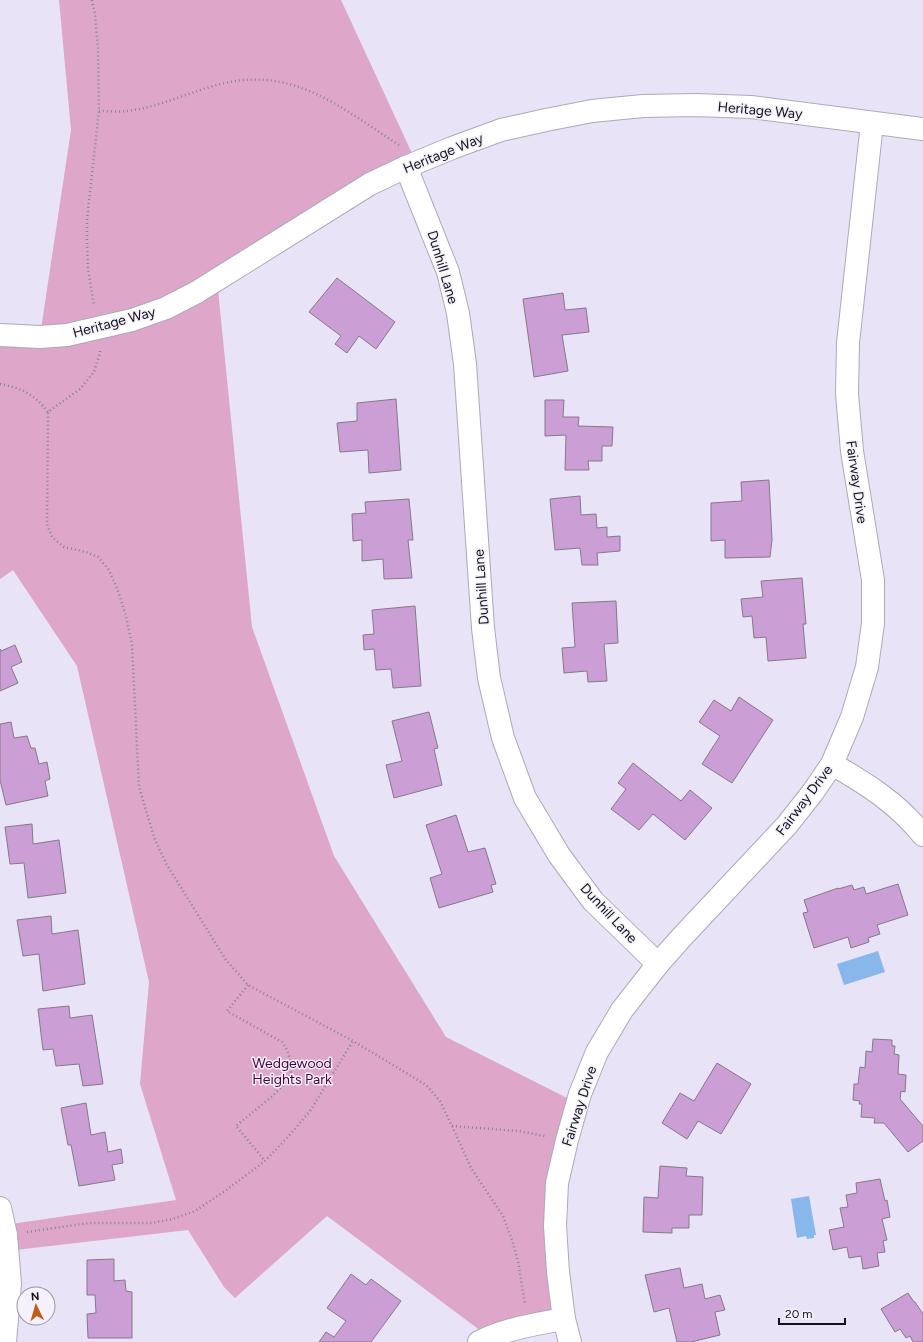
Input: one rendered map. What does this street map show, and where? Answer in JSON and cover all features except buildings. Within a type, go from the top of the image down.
[{"type":"street","name":"Heritage Way","points":[[0,335],[40,337],[67,335],[132,320],[166,308],[202,289],[370,184],[452,148],[501,130],[592,111],[643,106],[695,105],[751,107],[923,129]]},
{"type":"street","name":"Fairway Drive","points":[[570,1342],[564,1319],[558,1272],[555,1226],[557,1183],[580,1094],[597,1052],[622,1010],[658,964],[787,825],[813,792],[832,764],[854,710],[867,667],[873,623],[873,580],[852,451],[847,394],[848,343],[872,123]]},
{"type":"street","name":"Dunhill Lane","points":[[406,167],[448,272],[458,313],[466,364],[485,642],[489,678],[503,738],[525,798],[559,855],[593,901],[658,964]]},
{"type":"street","points":[[832,764],[868,785],[889,800],[923,835]]},
{"type":"street","points":[[0,1208],[6,1235],[10,1284],[5,1342]]},
{"type":"street","points":[[479,1342],[489,1337],[530,1325],[564,1319]]},
{"type":"path","points":[[92,0],[95,14],[98,48],[99,111],[87,243],[88,268],[94,307]]},
{"type":"path","points":[[99,111],[126,111],[154,105],[212,86],[234,81],[275,80],[316,93],[399,145]]},
{"type":"path","points":[[48,412],[80,389],[94,372],[100,353]]},
{"type":"path","points":[[0,384],[27,392],[40,402],[48,412],[47,524],[52,537],[64,547],[86,552],[98,557],[109,570],[118,591],[126,616],[132,645],[140,787],[147,814],[167,865],[226,960],[248,985],[353,1041],[426,1085],[440,1102],[471,1168],[503,1216],[518,1261],[524,1301]]},
{"type":"path","points":[[248,985],[227,1011],[282,1042],[288,1051],[291,1062],[291,1073],[279,1090],[236,1126],[265,1161]]},
{"type":"path","points":[[27,1232],[89,1223],[151,1223],[173,1219],[194,1211],[219,1195],[265,1161],[287,1138],[310,1111],[353,1041]]},
{"type":"path","points":[[452,1126],[518,1131],[546,1136]]},
{"type":"green space","name":"Wedgewood Heights Park","points":[[59,0],[341,0],[416,162],[217,280],[252,627],[334,856],[446,1037],[577,1103],[567,1140],[564,1319],[489,1337],[327,1216],[235,1298],[224,1287],[188,1230],[7,1251],[4,1225],[176,1200],[140,1084],[149,982],[77,666],[13,570],[0,579],[0,335],[40,336],[71,130]]},
{"type":"water","points":[[878,951],[885,972],[844,985],[837,964]]},
{"type":"water","points":[[809,1196],[816,1235],[814,1235],[814,1238],[807,1239],[806,1236],[797,1238],[791,1199]]}]
